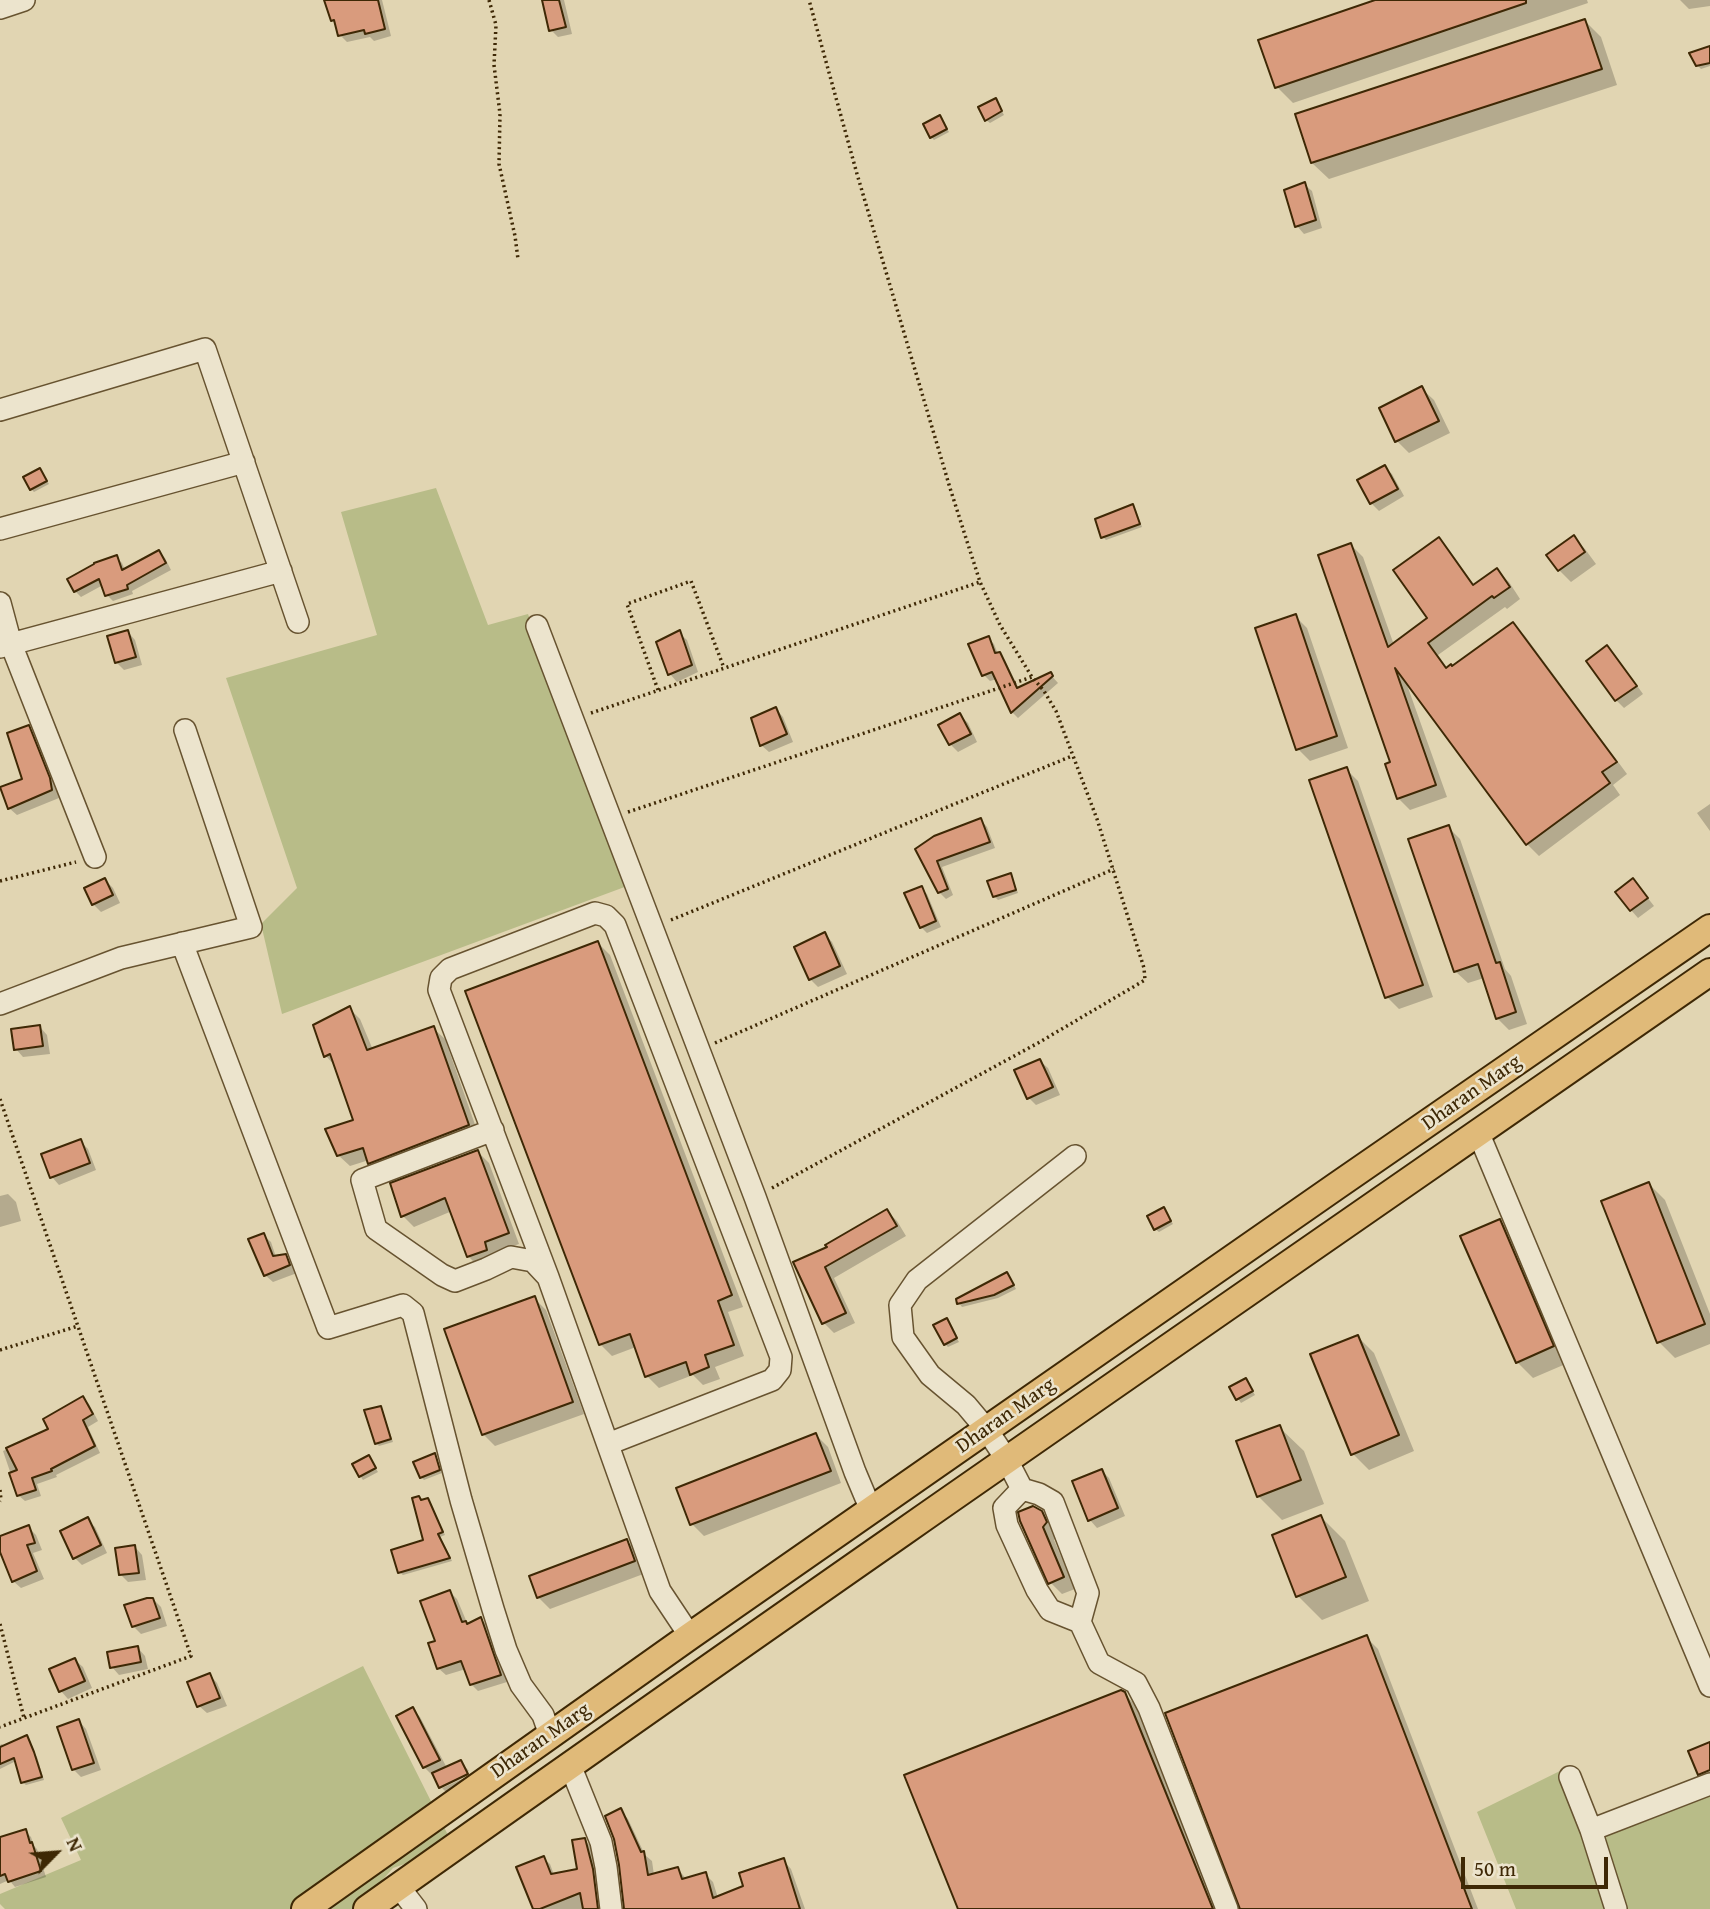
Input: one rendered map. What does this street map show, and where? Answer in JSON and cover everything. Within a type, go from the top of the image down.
[{"type":"main road","name":"Dharan Marg","points":[[306,1909],[690,1636],[1710,928]]},
{"type":"main road","name":"Dharan Marg","points":[[368,1909],[565,1768],[1710,972]]},
{"type":"street","points":[[0,8],[24,0]]},
{"type":"street","points":[[0,410],[205,349],[298,622]]},
{"type":"street","points":[[0,529],[244,461]]},
{"type":"street","points":[[5,646],[281,571]]},
{"type":"street","points":[[0,603],[5,646],[95,857]]},
{"type":"street","points":[[537,626],[755,1197],[871,1510]]},
{"type":"street","points":[[0,1004],[121,958],[251,927],[185,730]]},
{"type":"street","points":[[608,1444],[772,1380],[780,1370],[781,1357],[615,925],[607,916],[595,913],[450,969],[441,978],[439,990],[494,1130],[660,1591],[690,1636]]},
{"type":"street","points":[[182,943],[328,1328],[404,1305],[413,1313],[461,1500],[506,1650],[550,1735]]},
{"type":"street","points":[[494,1130],[362,1180],[376,1229],[442,1275],[455,1281],[511,1257],[533,1261],[548,1277]]},
{"type":"street","points":[[1478,1132],[1710,1686]]},
{"type":"street","points":[[1075,1156],[917,1280],[900,1306],[902,1337],[930,1375],[966,1405],[987,1430],[1022,1489],[1054,1502],[1088,1593],[1080,1622],[1099,1663],[1136,1683],[1149,1708],[1227,1909]]},
{"type":"street","points":[[1022,1489],[1004,1508],[1007,1525],[1037,1590],[1050,1610],[1080,1622]]},
{"type":"street","points":[[565,1768],[574,1776],[601,1842],[607,1867],[611,1909]]},
{"type":"street","points":[[1570,1777],[1591,1830],[1616,1909]]},
{"type":"street","points":[[1591,1830],[1710,1784]]},
{"type":"street","points":[[399,1887],[416,1909]]},
{"type":"path","points":[[489,0],[496,25],[494,65],[500,114],[499,164],[518,259]]},
{"type":"path","points":[[755,1197],[1038,1043],[1145,980],[1144,968],[1114,869],[1056,712],[1000,625],[980,582],[861,186],[809,0]]},
{"type":"path","points":[[658,690],[627,604],[691,581],[724,668]]},
{"type":"path","points":[[572,719],[980,582]]},
{"type":"path","points":[[609,818],[1032,677]]},
{"type":"path","points":[[653,928],[1072,756]]},
{"type":"path","points":[[0,881],[95,857]]},
{"type":"path","points":[[699,1050],[1114,869]]},
{"type":"path","points":[[0,1099],[191,1656],[0,1727]]},
{"type":"path","points":[[0,1350],[78,1326]]},
{"type":"path","points":[[0,1490],[0,1501]]},
{"type":"path","points":[[0,1624],[24,1718]]},
{"type":"green space","points":[[436,488],[488,625],[528,614],[630,885],[282,1014],[261,924],[297,888],[226,678],[377,635],[341,512]]},
{"type":"green space","points":[[363,1666],[454,1847],[393,1868],[357,1909],[5,1909],[0,1904],[0,1894],[81,1860],[61,1818]]},
{"type":"green space","points":[[1570,1766],[1591,1830],[1710,1784],[1710,1909],[1516,1909],[1477,1812]]},
{"type":"building","points":[[324,0],[378,0],[385,29],[365,34],[364,30],[338,36]]},
{"type":"building","points":[[542,0],[559,0],[566,27],[549,31]]},
{"type":"building","points":[[1375,0],[1526,0],[1526,3],[1275,88],[1258,40]]},
{"type":"building","points":[[1585,19],[1602,69],[1311,163],[1295,114]]},
{"type":"building","points":[[1710,46],[1710,63],[1696,66],[1689,53]]},
{"type":"building","points":[[996,98],[1002,111],[985,121],[978,107]]},
{"type":"building","points":[[940,115],[947,129],[930,138],[923,124]]},
{"type":"building","points":[[1305,182],[1316,220],[1295,227],[1284,190]]},
{"type":"building","points":[[1422,386],[1439,421],[1395,442],[1379,408]]},
{"type":"building","points":[[1385,465],[1398,489],[1370,504],[1357,480]]},
{"type":"building","points":[[40,468],[47,481],[30,490],[23,477]]},
{"type":"building","points":[[1133,504],[1140,524],[1101,538],[1095,519]]},
{"type":"building","points":[[1574,535],[1585,552],[1558,571],[1546,555]]},
{"type":"building","points":[[1439,537],[1473,585],[1497,568],[1510,587],[1494,598],[1492,596],[1428,643],[1446,668],[1513,622],[1617,762],[1602,772],[1610,783],[1526,845],[1395,668],[1436,785],[1397,799],[1385,764],[1390,762],[1318,555],[1351,543],[1388,647],[1427,618],[1393,570]]},
{"type":"building","points":[[159,550],[166,563],[127,585],[128,589],[105,596],[99,579],[74,592],[67,579],[94,563],[117,555],[122,570]]},
{"type":"building","points":[[1296,614],[1337,736],[1296,750],[1255,628]]},
{"type":"building","points":[[128,630],[136,657],[115,663],[107,636]]},
{"type":"building","points":[[680,630],[692,665],[668,675],[656,642]]},
{"type":"building","points":[[989,636],[995,653],[1000,652],[1017,688],[1051,672],[1053,676],[1011,713],[992,672],[982,676],[968,644]]},
{"type":"building","points":[[1607,645],[1637,686],[1615,701],[1586,661]]},
{"type":"building","points":[[776,707],[787,734],[760,746],[751,718]]},
{"type":"building","points":[[960,713],[971,734],[949,745],[938,725]]},
{"type":"building","points":[[29,725],[50,778],[52,790],[8,809],[0,787],[22,779],[7,733]]},
{"type":"building","points":[[1347,767],[1423,985],[1385,998],[1309,780]]},
{"type":"building","points":[[981,818],[990,842],[937,861],[948,889],[938,893],[915,849],[934,836]]},
{"type":"building","points":[[1449,825],[1496,963],[1500,962],[1516,1012],[1496,1019],[1478,964],[1454,972],[1408,839]]},
{"type":"building","points":[[1011,873],[1016,890],[993,897],[987,881]]},
{"type":"building","points":[[105,878],[113,895],[92,905],[84,888]]},
{"type":"building","points":[[1633,878],[1648,898],[1630,911],[1615,892]]},
{"type":"building","points":[[922,886],[936,921],[920,928],[904,893]]},
{"type":"building","points":[[825,932],[840,966],[809,980],[794,947]]},
{"type":"building","points":[[598,941],[732,1295],[718,1301],[734,1345],[705,1355],[709,1367],[690,1375],[686,1362],[645,1377],[630,1334],[599,1345],[465,991]]},
{"type":"building","points":[[350,1006],[367,1050],[434,1026],[469,1125],[368,1164],[363,1148],[337,1156],[325,1129],[353,1120],[330,1054],[324,1057],[313,1025]]},
{"type":"building","points":[[40,1025],[43,1046],[14,1050],[11,1029]]},
{"type":"building","points":[[1040,1059],[1053,1087],[1027,1099],[1014,1070]]},
{"type":"building","points":[[81,1139],[90,1163],[50,1178],[41,1154]]},
{"type":"building","points":[[478,1150],[509,1233],[485,1242],[487,1250],[467,1257],[445,1198],[401,1217],[390,1183]]},
{"type":"building","points":[[1649,1182],[1705,1324],[1657,1343],[1601,1201]]},
{"type":"building","points":[[1164,1207],[1171,1221],[1154,1230],[1147,1216]]},
{"type":"building","points":[[887,1209],[897,1226],[825,1267],[846,1313],[822,1324],[793,1262],[827,1247],[825,1245]]},
{"type":"building","points":[[1500,1219],[1554,1346],[1516,1363],[1460,1236]]},
{"type":"building","points":[[264,1233],[273,1256],[286,1254],[290,1265],[264,1276],[248,1239]]},
{"type":"building","points":[[1007,1272],[1014,1285],[994,1295],[957,1304],[956,1299]]},
{"type":"building","points":[[535,1296],[573,1402],[482,1435],[444,1329]]},
{"type":"building","points":[[947,1318],[957,1338],[944,1345],[933,1325]]},
{"type":"building","points":[[1358,1335],[1399,1435],[1351,1455],[1310,1354]]},
{"type":"building","points":[[1246,1378],[1253,1391],[1236,1400],[1229,1387]]},
{"type":"building","points":[[83,1396],[93,1414],[83,1420],[95,1446],[51,1469],[52,1471],[32,1478],[36,1490],[17,1496],[9,1473],[17,1470],[6,1448],[48,1429],[43,1419]]},
{"type":"building","points":[[381,1406],[391,1439],[375,1444],[364,1410]]},
{"type":"building","points":[[1280,1425],[1301,1480],[1257,1497],[1236,1441]]},
{"type":"building","points":[[816,1433],[831,1471],[690,1525],[676,1488]]},
{"type":"building","points":[[435,1453],[440,1470],[420,1478],[413,1462]]},
{"type":"building","points":[[369,1455],[376,1468],[359,1477],[352,1464]]},
{"type":"building","points":[[1102,1469],[1118,1508],[1088,1521],[1072,1481]]},
{"type":"building","points":[[419,1496],[421,1500],[428,1498],[443,1532],[438,1534],[450,1558],[398,1573],[391,1550],[423,1540],[412,1498]]},
{"type":"building","points":[[1033,1506],[1042,1511],[1047,1522],[1043,1527],[1064,1577],[1048,1584],[1018,1512]]},
{"type":"building","points":[[1321,1515],[1346,1577],[1296,1597],[1272,1535]]},
{"type":"building","points":[[88,1517],[101,1545],[73,1559],[60,1531]]},
{"type":"building","points":[[29,1525],[35,1543],[27,1545],[37,1571],[12,1582],[0,1552],[0,1536]]},
{"type":"building","points":[[627,1539],[635,1561],[537,1598],[529,1576]]},
{"type":"building","points":[[135,1545],[139,1573],[119,1575],[115,1548]]},
{"type":"building","points":[[450,1590],[462,1622],[466,1621],[467,1624],[481,1617],[501,1675],[470,1685],[461,1661],[437,1669],[428,1643],[435,1641],[420,1601]]},
{"type":"building","points":[[153,1598],[160,1618],[132,1627],[124,1605]]},
{"type":"building","points":[[1367,1635],[1472,1909],[1240,1909],[1165,1713]]},
{"type":"building","points":[[138,1646],[141,1662],[110,1668],[107,1652]]},
{"type":"building","points":[[75,1658],[85,1681],[59,1692],[49,1669]]},
{"type":"building","points":[[210,1673],[220,1698],[197,1707],[187,1682]]},
{"type":"building","points":[[1121,1690],[1125,1692],[1213,1909],[958,1909],[904,1775]]},
{"type":"building","points":[[413,1707],[440,1760],[423,1768],[396,1716]]},
{"type":"building","points":[[79,1719],[94,1763],[72,1770],[57,1727]]},
{"type":"building","points":[[27,1735],[42,1777],[21,1783],[14,1758],[0,1764],[0,1747]]},
{"type":"building","points":[[1710,1742],[1710,1770],[1698,1775],[1688,1751]]},
{"type":"building","points":[[461,1760],[468,1774],[439,1788],[432,1773]]},
{"type":"building","points":[[621,1808],[641,1852],[644,1851],[648,1875],[678,1867],[682,1879],[706,1872],[713,1898],[743,1886],[739,1873],[784,1858],[800,1909],[624,1909],[614,1839],[605,1816]]},
{"type":"building","points":[[26,1829],[41,1871],[8,1882],[5,1874],[0,1876],[0,1837]]},
{"type":"building","points":[[585,1838],[593,1869],[598,1909],[583,1909],[580,1893],[540,1909],[533,1909],[516,1867],[544,1856],[551,1874],[577,1869],[572,1840]]}]
